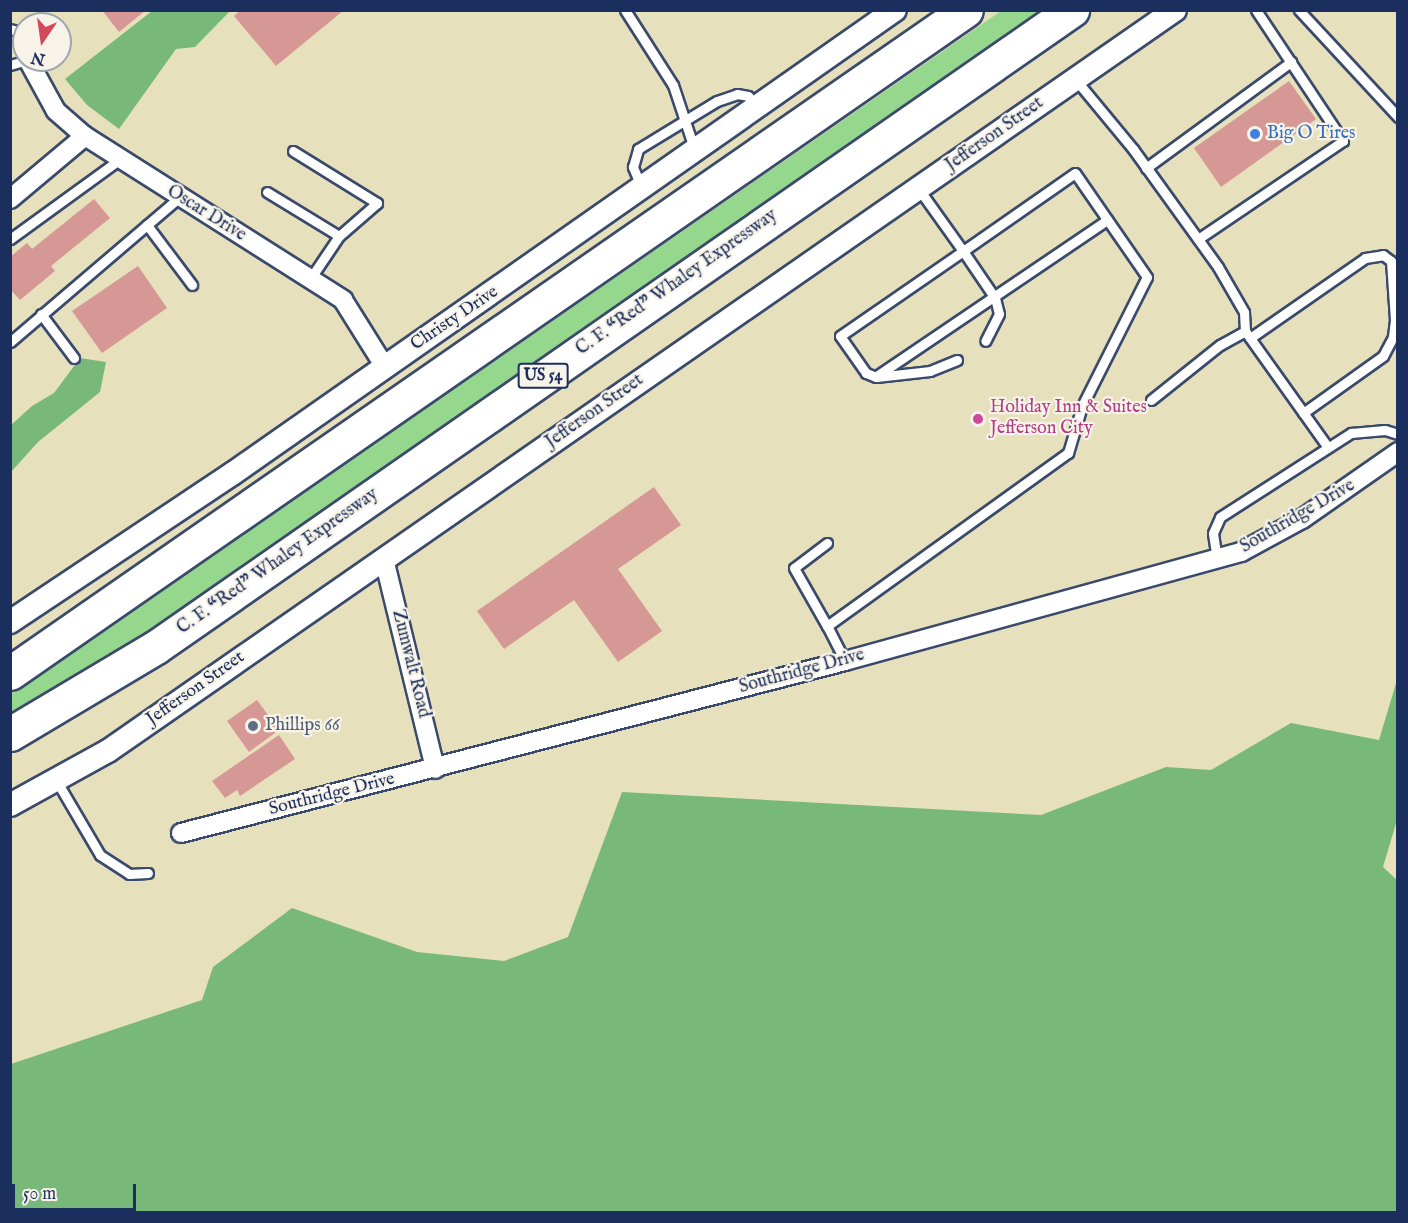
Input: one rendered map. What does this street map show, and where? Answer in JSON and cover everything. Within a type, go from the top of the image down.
[{"type":"highway","points":[[10,673],[966,10]]},
{"type":"highway","name":"C. F. “Red” Whaley Expressway","points":[[10,734],[156,647],[1072,10]]},
{"type":"street","name":"Christy Drive","points":[[10,622],[385,367],[694,148],[895,10]]},
{"type":"street","name":"Jefferson Street","points":[[10,806],[108,751],[1175,10]]},
{"type":"street","name":"Oscar Drive","points":[[35,72],[56,111],[85,136],[343,300],[385,367]]},
{"type":"street","points":[[10,199],[85,136]]},
{"type":"street","name":"Southridge Drive","points":[[182,833],[435,770],[845,661],[1241,552],[1302,519],[1398,452]]},
{"type":"street","name":"Zumwalt Road","points":[[384,559],[435,770]]},
{"type":"lane","points":[[626,10],[673,86],[694,148]]},
{"type":"lane","points":[[1198,239],[1343,141],[1256,10]]},
{"type":"lane","points":[[1299,10],[1398,117]]},
{"type":"lane","points":[[1146,168],[1291,62]]},
{"type":"lane","points":[[1075,79],[1146,168],[1198,239],[1244,312],[1247,335],[1327,446]]},
{"type":"lane","points":[[641,186],[633,167],[638,149],[717,101],[737,94],[748,96],[756,105]]},
{"type":"lane","points":[[293,151],[377,203],[339,236],[310,279]]},
{"type":"lane","points":[[10,239],[120,159]]},
{"type":"lane","points":[[827,626],[1068,453],[1082,406],[1147,277],[1074,173],[840,336],[866,373],[876,377],[930,371],[957,360]]},
{"type":"lane","points":[[918,188],[995,298],[999,314],[986,341]]},
{"type":"lane","points":[[267,192],[339,236]]},
{"type":"lane","points":[[10,342],[180,197]]},
{"type":"lane","points":[[876,377],[1107,220]]},
{"type":"lane","points":[[147,225],[192,285]]},
{"type":"lane","points":[[1150,400],[1220,345],[1247,335],[1365,258],[1383,255],[1391,261],[1395,320],[1393,337],[1383,356],[1303,412]]},
{"type":"lane","points":[[41,314],[74,358]]},
{"type":"lane","points":[[10,325],[19,332]]},
{"type":"lane","points":[[1217,559],[1213,533],[1220,517],[1327,446],[1351,433],[1385,430],[1398,434]]},
{"type":"lane","points":[[827,543],[794,568],[845,661]]},
{"type":"lane","points":[[56,780],[100,855],[129,874],[148,873]]},
{"type":"green space","points":[[152,11],[230,11],[195,47],[176,49],[119,129],[87,105],[65,79]]},
{"type":"green space","points":[[1001,11],[1057,11],[133,649],[11,720],[11,691],[69,655]]},
{"type":"green space","points":[[80,358],[106,362],[100,392],[38,442],[11,472],[11,425],[32,406],[54,393]]},
{"type":"green space","points":[[1397,680],[1397,820],[1383,867],[1398,881],[1397,1212],[11,1212],[11,1064],[202,1000],[213,967],[292,908],[417,952],[504,961],[568,937],[622,792],[1041,815],[1166,767],[1211,770],[1291,723],[1379,740]]},
{"type":"building","points":[[102,10],[146,10],[119,32]]},
{"type":"building","points":[[241,10],[344,10],[276,66],[234,16]]},
{"type":"building","name":"Big O Tires","points":[[1289,81],[1316,119],[1221,187],[1194,148]]},
{"type":"building","points":[[94,199],[110,218],[51,266],[55,271],[20,300],[10,289],[10,257],[27,243],[32,249]]},
{"type":"building","points":[[138,266],[167,308],[102,353],[72,311]]},
{"type":"building","points":[[654,487],[681,525],[618,569],[662,631],[618,662],[574,600],[504,649],[477,611]]},
{"type":"building","name":"Phillips 66","points":[[257,700],[279,730],[249,752],[227,721]]},
{"type":"building","points":[[279,735],[295,759],[240,796],[237,790],[225,798],[212,781]]},
{"type":"place","name":"Big O Tires","points":[[1255,134]]},
{"type":"place","name":"Holiday Inn & Suites Jefferson City","points":[[978,419]]},
{"type":"place","name":"Phillips 66","points":[[253,726]]}]
